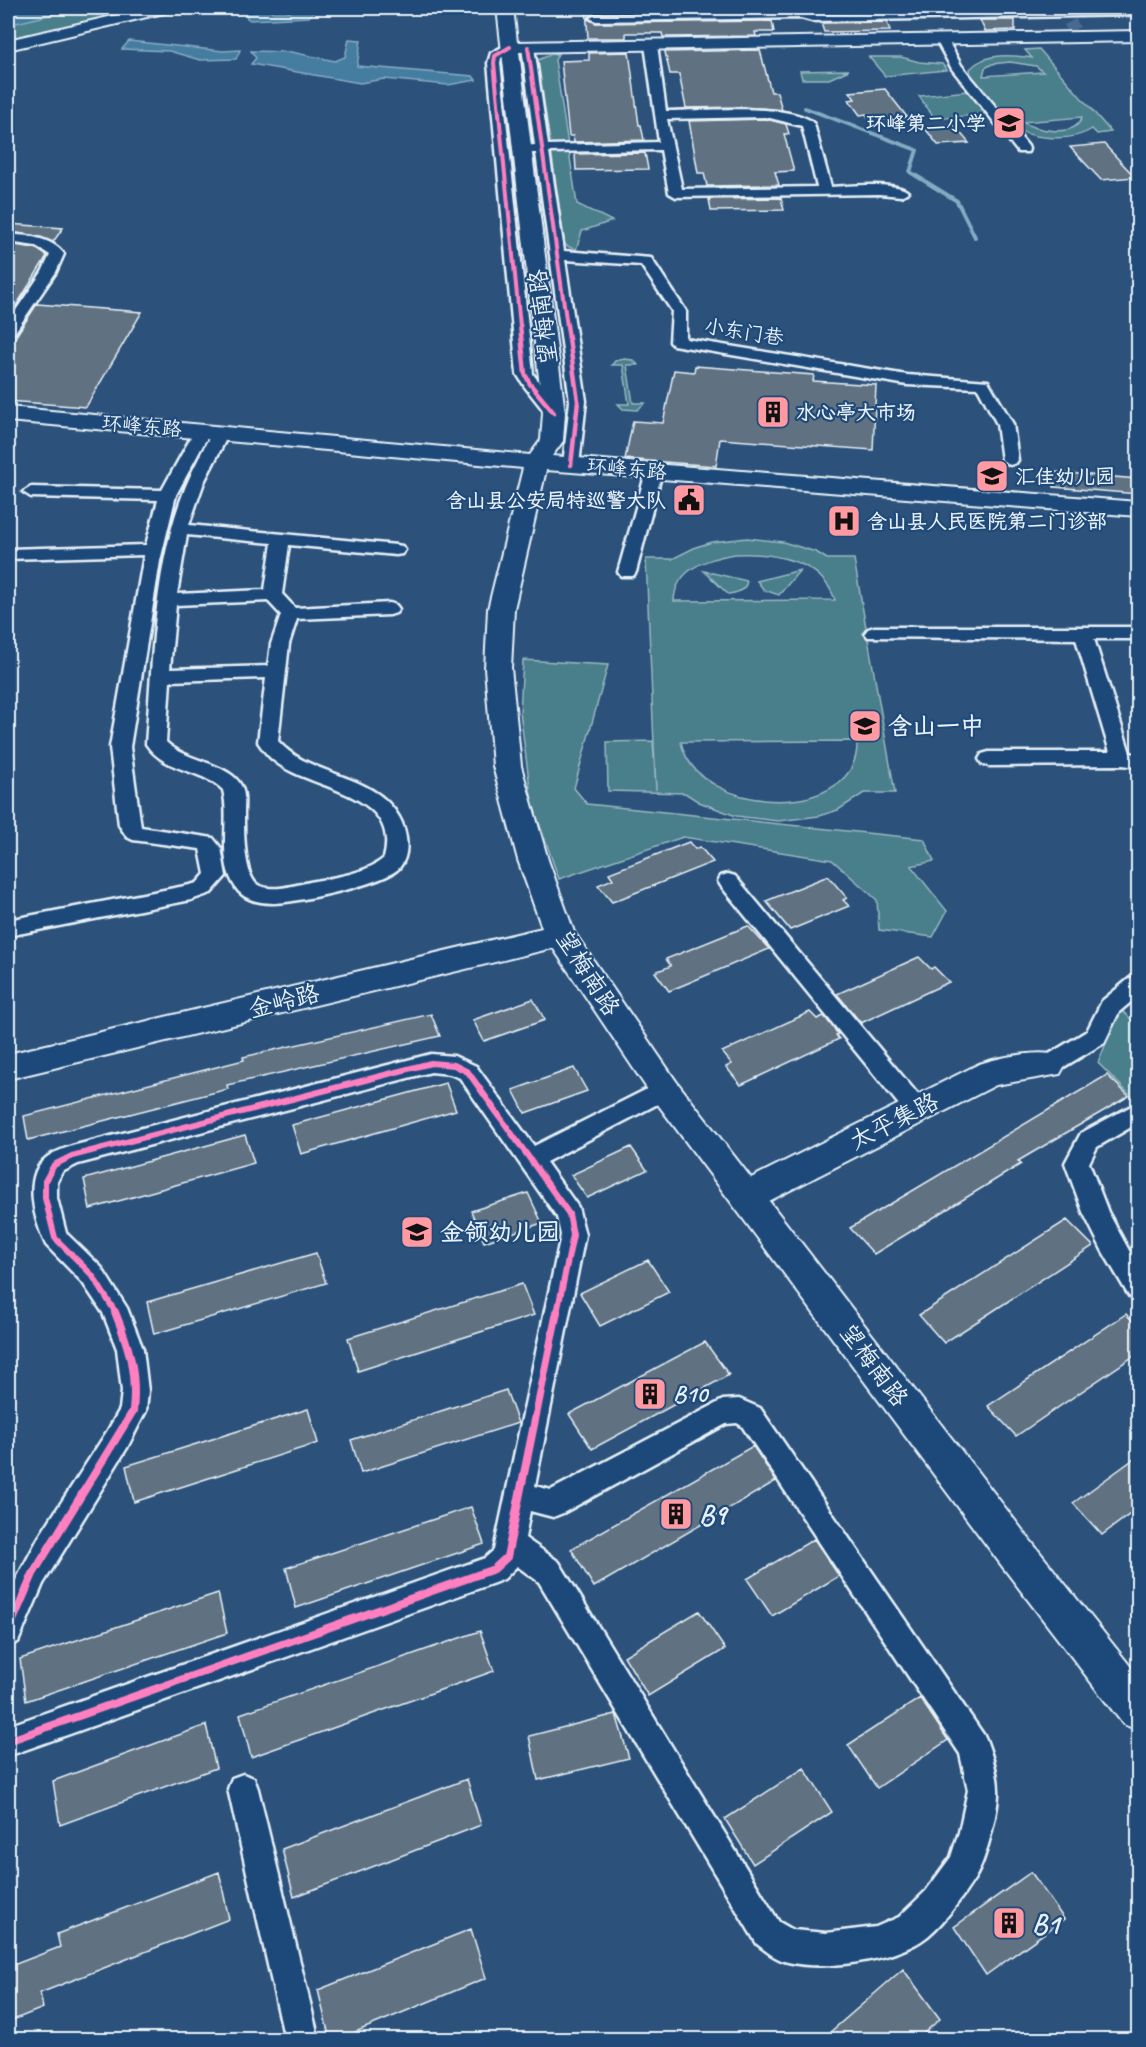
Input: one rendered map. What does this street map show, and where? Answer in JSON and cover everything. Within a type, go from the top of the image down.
[{"type":"main road","points":[[8,45],[166,8]]},
{"type":"main road","name":"望梅南路","points":[[505,8],[519,47],[522,149],[554,413],[552,441],[536,462],[501,609],[498,683],[507,766],[533,860],[560,935],[665,1090],[1016,1553],[1138,1709]]},
{"type":"main road","points":[[519,47],[651,45],[800,22],[819,42],[942,40],[1072,26],[1138,36]]},
{"type":"main road","name":"望梅南路","points":[[514,87],[519,47]]},
{"type":"main road","points":[[514,254],[557,255]]},
{"type":"main road","name":"环峰东路","points":[[8,414],[654,472],[1138,509]]},
{"type":"main road","name":"金岭路","points":[[8,1067],[560,935]]},
{"type":"main road","name":"太平集路","points":[[746,1196],[990,1073],[1049,1065]]},
{"type":"street","points":[[596,18],[659,12],[800,22],[1072,26],[1133,13]]},
{"type":"street","points":[[800,22],[819,42]]},
{"type":"street","points":[[942,40],[956,66],[1023,149]]},
{"type":"street","points":[[651,45],[660,115],[676,193],[879,190],[901,192]]},
{"type":"street","points":[[554,413],[530,384],[525,374],[494,63],[495,56],[519,47],[542,149],[578,401],[571,465]]},
{"type":"street","points":[[660,115],[766,113],[803,121],[808,124],[825,191]]},
{"type":"street","points":[[522,149],[667,146]]},
{"type":"street","points":[[8,238],[33,241],[54,250],[57,254],[49,273],[8,332]]},
{"type":"street","name":"小东门巷","points":[[557,255],[646,261],[679,311],[678,342],[706,347],[753,347],[816,355],[907,380],[983,384],[1005,423],[1010,460]]},
{"type":"street","points":[[8,928],[191,892],[204,888],[216,876],[211,848],[206,843],[140,835],[134,832],[129,825],[120,747],[154,550],[168,495],[212,433]]},
{"type":"street","points":[[212,433],[174,552],[156,744],[175,761],[217,777],[231,785],[235,794],[234,833],[239,878],[247,888],[268,896],[283,895],[374,874],[392,862],[396,851],[394,827],[370,797],[286,760],[273,751],[268,742],[280,644],[290,614]]},
{"type":"street","points":[[627,572],[654,472]]},
{"type":"street","points":[[31,492],[168,495]]},
{"type":"street","points":[[180,530],[396,550]]},
{"type":"street","points":[[280,540],[273,595],[290,614]]},
{"type":"street","points":[[8,554],[154,550]]},
{"type":"street","points":[[169,600],[273,595]]},
{"type":"street","points":[[290,614],[390,609]]},
{"type":"street","points":[[874,633],[1138,633]]},
{"type":"street","points":[[989,759],[1130,759],[1083,633]]},
{"type":"street","points":[[162,675],[277,672]]},
{"type":"street","points":[[728,881],[917,1110]]},
{"type":"street","points":[[1049,1065],[1096,1036],[1110,1007],[1138,984]]},
{"type":"street","points":[[8,1632],[14,1612],[36,1570],[134,1411],[135,1391],[130,1349],[114,1308],[92,1275],[55,1238],[45,1197],[45,1181],[54,1165],[72,1156],[431,1063],[454,1065],[468,1072],[569,1214],[573,1234],[507,1557],[494,1569],[8,1741]]},
{"type":"street","points":[[530,1159],[665,1090]]},
{"type":"street","points":[[1137,1112],[1089,1140],[1077,1163],[1085,1190],[1138,1288]]},
{"type":"street","points":[[510,1544],[549,1572],[768,1933],[789,1946],[826,1949],[876,1943],[909,1929],[937,1902],[964,1866],[975,1832],[983,1790],[974,1748],[751,1418],[739,1411],[723,1412],[554,1504],[520,1495]]},
{"type":"street","points":[[243,1789],[302,2040]]},
{"type":"green space","points":[[8,8],[152,8],[8,42]]},
{"type":"green space","points":[[1039,49],[1111,132],[1097,134],[1092,129],[1072,136],[1048,138],[1024,133],[1006,122],[971,77],[970,69],[991,57],[1032,58],[1025,50]],"holes":[[[1010,62],[1036,66],[1043,72],[983,76],[985,68],[992,64]],[[1082,117],[1072,128],[1055,131],[1036,128],[1022,122]]]},
{"type":"green space","points":[[558,54],[555,60],[577,204],[612,221],[582,231],[576,250],[565,245],[538,60]]},
{"type":"green space","points":[[869,57],[901,57],[919,62],[942,64],[947,70],[885,76]]},
{"type":"green space","points":[[849,70],[829,79],[802,79],[800,71]]},
{"type":"green space","points":[[968,91],[986,114],[935,119],[919,96]]},
{"type":"green space","points":[[633,360],[638,365],[627,365],[633,403],[645,403],[637,410],[623,409],[618,404],[629,404],[623,365],[612,365],[615,361]]},
{"type":"green space","points":[[747,538],[783,542],[816,552],[827,559],[854,559],[895,793],[864,793],[838,810],[819,816],[778,821],[736,816],[699,802],[685,793],[608,791],[607,742],[653,741],[656,790],[646,559],[672,559],[712,542]],"holes":[[[735,554],[764,555],[794,561],[819,576],[828,586],[835,600],[674,601],[680,581],[687,573],[705,562]],[[857,741],[851,768],[833,786],[807,797],[777,801],[745,797],[716,785],[693,767],[681,742]]]},
{"type":"green space","points":[[800,570],[779,595],[764,590],[757,581]]},
{"type":"green space","points":[[704,571],[747,581],[740,591],[728,594]]},
{"type":"green space","points":[[523,660],[608,665],[574,788],[587,804],[924,839],[934,861],[911,866],[947,911],[933,937],[879,930],[877,900],[832,860],[683,837],[559,879],[532,803],[520,712]]},
{"type":"green space","points":[[1120,1009],[1138,1025],[1138,1103],[1098,1063]]},
{"type":"water","points":[[8,8],[79,8],[8,25]]},
{"type":"water","points":[[246,8],[267,8],[273,12],[290,12],[288,8],[303,10],[317,8],[309,17],[250,20],[247,18]]},
{"type":"water","points":[[349,39],[361,40],[357,66],[473,76],[476,80],[448,85],[384,79],[360,83],[251,64],[256,58],[251,51],[291,52],[335,61],[345,57]]},
{"type":"water","points":[[129,41],[223,51],[240,50],[236,59],[200,60],[169,51],[122,49]]},
{"type":"building","points":[[586,8],[769,8],[769,10],[596,13],[588,19],[596,23],[772,21],[774,32],[755,32],[756,36],[663,37],[662,33],[626,33],[626,38],[588,38]]},
{"type":"building","points":[[816,8],[881,8],[883,12],[818,13]]},
{"type":"building","points":[[980,20],[1015,20],[1015,30],[985,31]]},
{"type":"building","points":[[887,22],[890,31],[824,32],[821,23]]},
{"type":"building","points":[[760,50],[771,92],[777,92],[782,110],[744,107],[686,108],[679,74],[670,74],[665,52]]},
{"type":"building","points":[[629,52],[639,125],[641,125],[644,140],[574,142],[573,136],[569,136],[561,61],[589,60],[589,53]]},
{"type":"building","points":[[885,89],[907,117],[870,121],[866,114],[860,115],[849,100],[855,99],[850,92]]},
{"type":"building","points":[[766,119],[786,124],[789,134],[784,134],[794,171],[775,172],[779,185],[707,186],[704,173],[698,173],[689,121]]},
{"type":"building","points":[[953,124],[969,143],[938,145],[924,127]]},
{"type":"building","points":[[1104,144],[1135,177],[1101,180],[1070,147]]},
{"type":"building","points":[[645,153],[648,169],[576,170],[575,154]]},
{"type":"building","points":[[781,198],[784,210],[711,211],[709,199]]},
{"type":"building","points":[[8,224],[63,228],[53,242],[32,235],[8,232]]},
{"type":"building","points":[[8,244],[35,248],[47,256],[8,319]]},
{"type":"building","points":[[37,304],[142,312],[86,407],[8,401],[8,348]]},
{"type":"building","name":"水心亭大市场","points":[[695,366],[814,375],[813,381],[876,385],[873,450],[720,439],[716,466],[625,459],[633,421],[663,423],[674,370],[694,372]]},
{"type":"building","points":[[1054,472],[1138,479],[1138,494],[1054,487]]},
{"type":"building","points":[[689,842],[695,849],[700,847],[713,862],[612,902],[598,885],[613,879],[609,873]]},
{"type":"building","points":[[828,876],[847,898],[843,900],[849,906],[790,930],[766,901]]},
{"type":"building","points":[[748,926],[769,949],[669,991],[655,972],[671,966],[666,959]]},
{"type":"building","points":[[919,957],[931,969],[934,967],[949,982],[861,1023],[837,994]]},
{"type":"building","points":[[533,999],[545,1020],[484,1041],[473,1020]]},
{"type":"building","points":[[810,1012],[817,1019],[824,1016],[838,1034],[836,1035],[839,1039],[741,1085],[726,1067],[732,1064],[722,1052]]},
{"type":"building","points":[[431,1014],[440,1036],[227,1085],[228,1089],[28,1140],[24,1116],[244,1060],[243,1057]]},
{"type":"building","points":[[574,1068],[587,1091],[525,1113],[513,1090]]},
{"type":"building","points":[[1107,1075],[1129,1096],[1018,1161],[1021,1164],[874,1254],[850,1228]]},
{"type":"building","points":[[446,1083],[456,1110],[301,1154],[292,1125]]},
{"type":"building","points":[[245,1135],[254,1163],[90,1209],[84,1179]]},
{"type":"building","points":[[631,1147],[647,1170],[587,1198],[571,1175]]},
{"type":"building","points":[[528,1193],[542,1223],[484,1242],[471,1211]]},
{"type":"building","points":[[1067,1220],[1093,1246],[944,1343],[919,1315]]},
{"type":"building","points":[[316,1253],[326,1283],[154,1334],[147,1302]]},
{"type":"building","points":[[648,1260],[669,1292],[600,1326],[580,1293]]},
{"type":"building","points":[[522,1284],[534,1315],[358,1371],[348,1338]]},
{"type":"building","points":[[1126,1314],[1138,1327],[1138,1353],[1016,1436],[988,1406]]},
{"type":"building","name":"B10","points":[[705,1342],[729,1375],[592,1449],[569,1414]]},
{"type":"building","points":[[506,1390],[518,1423],[361,1473],[351,1440]]},
{"type":"building","points":[[308,1409],[318,1443],[134,1502],[126,1466]]},
{"type":"building","name":"B9","points":[[753,1446],[776,1481],[594,1587],[571,1549]]},
{"type":"building","points":[[1138,1456],[1138,1508],[1102,1535],[1073,1503]]},
{"type":"building","points":[[471,1507],[484,1544],[296,1608],[286,1568]]},
{"type":"building","points":[[814,1539],[839,1576],[772,1616],[747,1579]]},
{"type":"building","points":[[218,1593],[227,1633],[26,1701],[20,1659]]},
{"type":"building","points":[[699,1611],[725,1649],[648,1696],[624,1656]]},
{"type":"building","points":[[480,1631],[494,1671],[251,1757],[240,1714]]},
{"type":"building","points":[[920,1698],[948,1740],[877,1788],[848,1745]]},
{"type":"building","points":[[616,1714],[629,1758],[538,1780],[529,1736]]},
{"type":"building","points":[[206,1725],[216,1768],[60,1825],[53,1781]]},
{"type":"building","points":[[804,1768],[832,1812],[753,1864],[725,1819]]},
{"type":"building","points":[[467,1779],[481,1825],[294,1897],[282,1849]]},
{"type":"building","points":[[219,1872],[229,1919],[40,1993],[43,2008],[8,2022],[8,1967],[60,1947],[57,1934]]},
{"type":"building","name":"B1","points":[[1031,1872],[1064,1919],[986,1975],[954,1927]]},
{"type":"building","points":[[471,1929],[486,1978],[336,2040],[330,2040],[318,1990]]},
{"type":"building","points":[[903,1969],[940,2019],[916,2040],[821,2040]]},
{"type":"waterway","points":[[805,108],[917,150],[910,172],[957,201],[975,237]]},
{"type":"tunnel","points":[[1070,22],[1074,30]]},
{"type":"cycle path","points":[[510,47],[495,56],[494,63],[525,374],[530,384],[554,413]]},
{"type":"cycle path","points":[[528,47],[578,401],[571,465]]},
{"type":"cycle path","points":[[8,1632],[33,1574],[118,1439],[133,1411],[135,1391],[130,1349],[114,1308],[92,1275],[55,1238],[45,1198],[45,1181],[54,1165],[72,1156],[431,1063],[454,1065],[468,1072],[569,1214],[573,1235],[507,1557],[494,1569],[8,1741]]},
{"type":"place","name":"环峰第二小学","points":[[1009,123]]},
{"type":"place","name":"水心亭大市场","points":[[773,412]]},
{"type":"place","name":"汇佳幼儿园","points":[[992,476]]},
{"type":"place","name":"含山县公安局特巡警大队","points":[[689,500]]},
{"type":"place","name":"含山县人民医院第二门诊部","points":[[844,521]]},
{"type":"place","name":"含山一中","points":[[865,726]]},
{"type":"place","name":"金领幼儿园","points":[[417,1232]]},
{"type":"place","name":"B10","points":[[650,1394]]},
{"type":"place","name":"B9","points":[[676,1514]]},
{"type":"place","name":"B1","points":[[1009,1923]]}]
